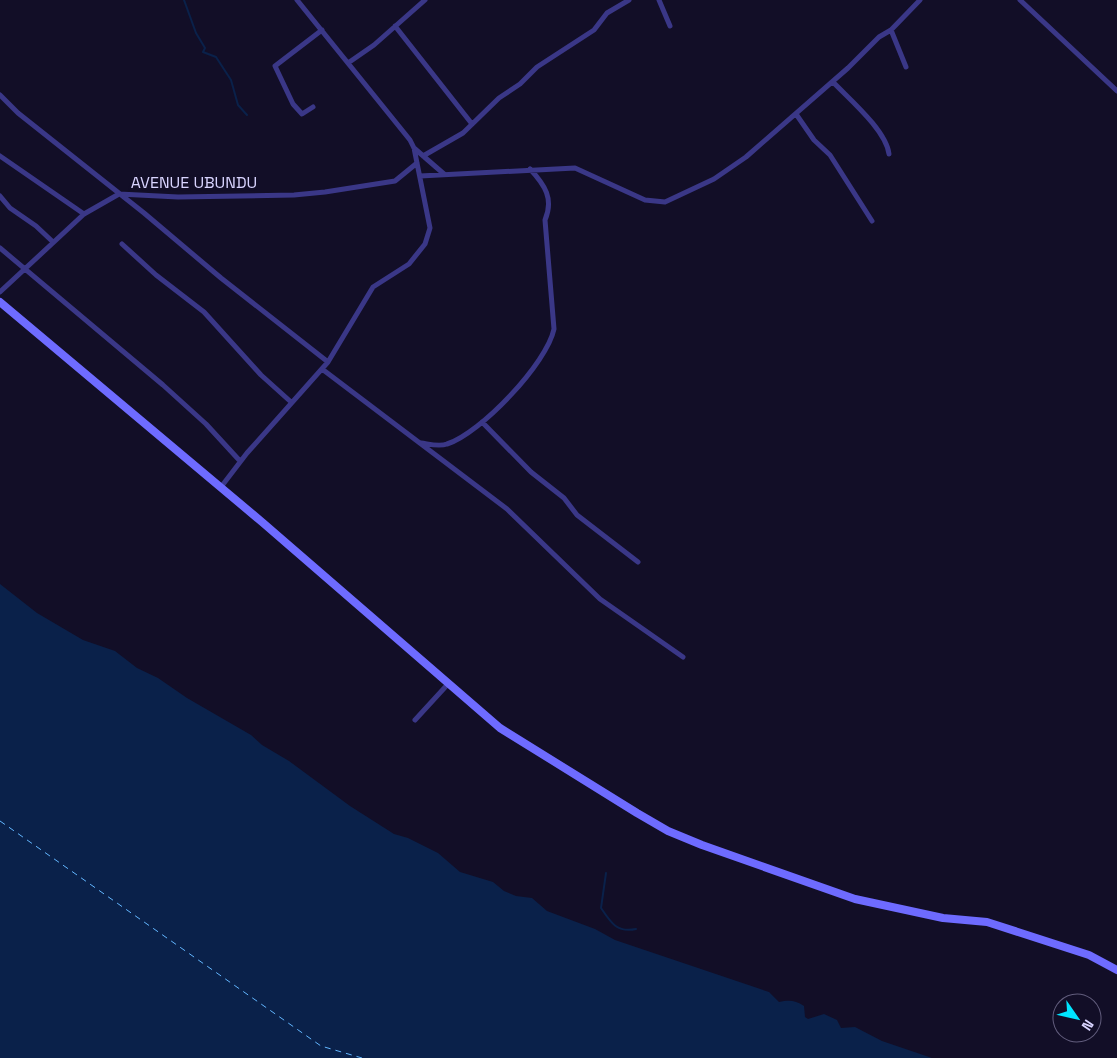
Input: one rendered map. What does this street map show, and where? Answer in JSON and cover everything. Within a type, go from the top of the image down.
[{"type":"street","points":[[297,0],[414,148],[444,174]]},
{"type":"street","points":[[348,63],[374,45],[424,0]]},
{"type":"street","points":[[423,156],[451,141],[499,98],[520,84],[537,67],[594,30],[607,13],[629,0]]},
{"type":"street","points":[[659,0],[670,26]]},
{"type":"street","points":[[420,176],[558,167],[581,169],[592,176],[645,200],[665,202],[714,179],[746,157],[832,82],[879,37],[892,30],[920,0]]},
{"type":"street","points":[[1020,0],[1117,91]]},
{"type":"street","points":[[395,26],[472,124]]},
{"type":"street","points":[[313,107],[302,114],[293,104],[275,66],[322,30]]},
{"type":"street","points":[[892,30],[906,67]]},
{"type":"street","points":[[832,82],[876,127],[884,139],[889,154]]},
{"type":"street","points":[[0,95],[18,113],[144,213],[221,278],[264,310],[310,350],[328,362]]},
{"type":"street","points":[[796,114],[814,140],[830,155],[872,220]]},
{"type":"street","points":[[221,487],[240,461],[328,362],[373,287],[409,264],[425,244],[430,228],[414,148]]},
{"type":"street","points":[[0,156],[84,214]]},
{"type":"street","name":"AVENUE UBUNDU","points":[[0,292],[84,214],[119,194],[178,197],[294,195],[325,192],[395,181],[417,164]]},
{"type":"street","points":[[417,442],[436,446],[447,444],[470,432],[518,388],[552,340],[554,329],[545,220],[549,210],[549,196],[541,181],[530,169]]},
{"type":"street","points":[[0,196],[10,208],[36,226],[53,242]]},
{"type":"street","points":[[122,244],[156,275],[204,312],[260,375],[292,402]]},
{"type":"street","points":[[0,248],[163,385],[206,424],[240,461]]},
{"type":"street","points":[[0,302],[221,487],[500,728],[556,765],[668,831],[855,900],[943,918],[987,922],[1089,955],[1117,970]]},
{"type":"street","points":[[322,369],[526,526],[600,599],[683,657]]},
{"type":"street","points":[[482,422],[531,472],[564,498],[577,515],[638,562]]},
{"type":"street","points":[[415,720],[448,684]]},
{"type":"water","points":[[0,584],[37,613],[83,640],[115,651],[137,668],[158,678],[187,698],[251,735],[262,745],[289,761],[350,806],[394,834],[408,838],[438,853],[460,872],[493,882],[504,891],[516,896],[532,898],[547,911],[595,929],[615,940],[769,992],[779,1002],[789,1001],[798,1003],[804,1006],[805,1017],[808,1019],[824,1014],[837,1020],[841,1028],[855,1027],[882,1041],[932,1058],[0,1058]]},
{"type":"waterway","points":[[184,0],[196,33],[205,48],[203,52],[216,57],[231,80],[238,105],[247,115]]},
{"type":"waterway","points":[[606,873],[601,908],[615,926],[624,930],[636,929]]},
{"type":"ferry route","points":[[0,821],[321,1046],[362,1058]]}]
